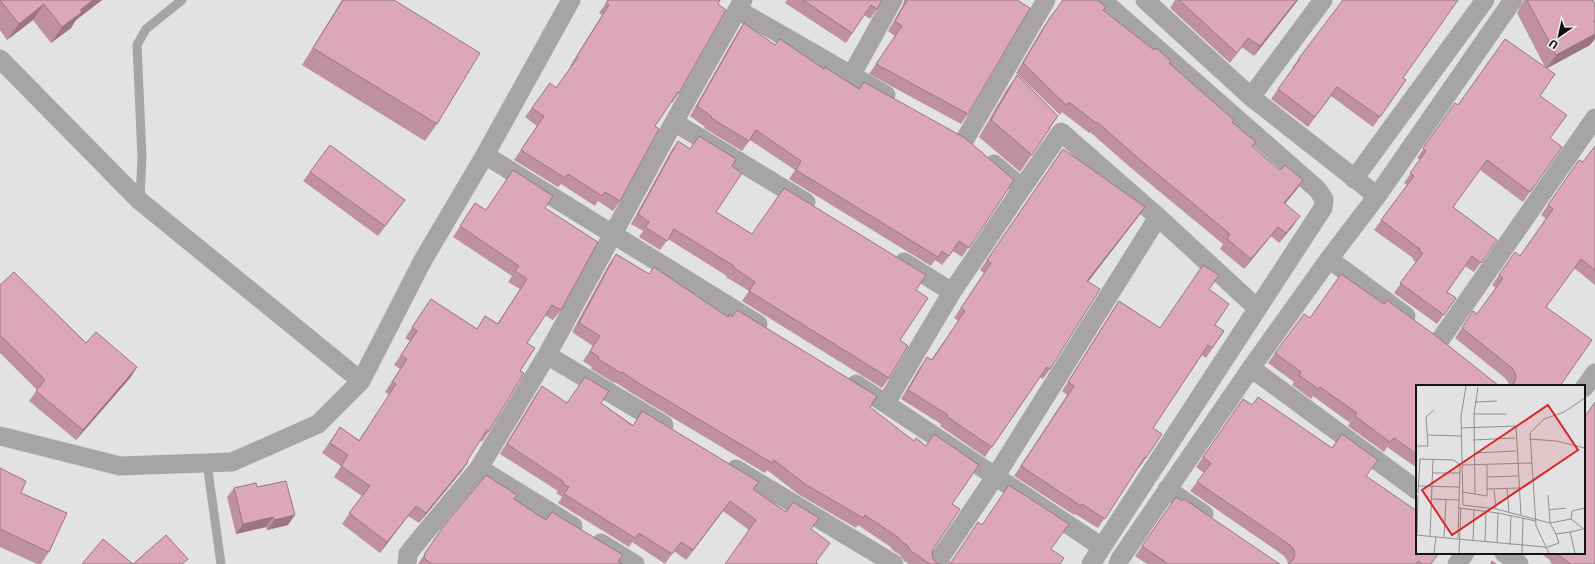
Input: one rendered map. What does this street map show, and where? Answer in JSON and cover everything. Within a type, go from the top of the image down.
[{"type":"street","points":[[0,436],[120,466],[206,463],[232,462],[318,424],[361,381],[423,260],[485,154],[571,0]]},
{"type":"street","points":[[850,76],[893,0]]},
{"type":"street","points":[[1022,188],[969,144],[1008,80],[1046,0]]},
{"type":"street","points":[[1091,564],[1257,308],[1324,208],[1324,199],[1317,189],[1102,0]]},
{"type":"street","points":[[1251,96],[1323,0]]},
{"type":"street","points":[[1354,179],[1485,0]]},
{"type":"street","points":[[1118,564],[1251,368],[1376,196],[1513,0]]},
{"type":"street","points":[[1154,3],[1251,96],[1376,196]]},
{"type":"street","points":[[407,564],[408,554],[414,546],[479,468],[547,355],[614,235],[674,122],[740,5],[850,76],[898,102]]},
{"type":"street","points":[[0,59],[140,201],[361,381]]},
{"type":"street","points":[[1329,259],[1435,337],[1595,118]]},
{"type":"street","points":[[674,122],[823,213]]},
{"type":"street","points":[[886,403],[952,292],[1022,188],[1055,127],[1158,217],[1257,308]]},
{"type":"street","points":[[485,154],[770,331]]},
{"type":"street","points":[[936,564],[995,477],[1158,217]]},
{"type":"street","points":[[891,254],[952,292]]},
{"type":"street","points":[[547,355],[676,433]]},
{"type":"street","points":[[1251,368],[1416,489]]},
{"type":"street","points":[[838,373],[886,403],[1102,547]]},
{"type":"street","points":[[1585,387],[1595,373]]},
{"type":"street","points":[[724,462],[894,564]]},
{"type":"street","points":[[479,468],[635,564]]},
{"type":"street","points":[[1168,489],[1219,524]]},
{"type":"street","points":[[1457,564],[1465,554]]},
{"type":"street","points":[[1505,554],[1519,564]]},
{"type":"lane","points":[[140,201],[142,157],[137,45],[146,29],[182,0]]},
{"type":"lane","points":[[206,463],[221,564]]},
{"type":"building","points":[[0,0],[93,0],[80,10],[82,12],[62,27],[44,4],[19,24]]},
{"type":"building","points":[[343,0],[394,0],[480,53],[437,124],[313,48]]},
{"type":"building","points":[[608,0],[720,0],[718,4],[726,10],[679,93],[678,92],[655,126],[659,129],[620,201],[605,192],[602,196],[568,174],[565,178],[521,150],[544,116],[532,108],[550,83],[556,88],[578,57],[577,56],[609,5],[606,3]]},
{"type":"building","points":[[803,0],[882,0],[877,9],[871,5],[852,33]]},
{"type":"building","points":[[907,0],[1017,0],[1030,8],[968,114],[876,64],[902,26],[895,21]]},
{"type":"building","points":[[1063,0],[1097,0],[1106,7],[1103,10],[1154,50],[1156,48],[1171,61],[1169,63],[1234,120],[1232,122],[1256,142],[1252,146],[1280,170],[1285,165],[1303,180],[1284,203],[1300,216],[1286,233],[1278,227],[1251,259],[1227,239],[1230,234],[1097,122],[1096,123],[1069,102],[1066,105],[1023,63],[1049,19]]},
{"type":"building","points":[[1179,0],[1297,0],[1260,46],[1248,38],[1237,53]]},
{"type":"building","points":[[1343,0],[1458,0],[1403,78],[1406,80],[1380,117],[1337,87],[1315,117],[1278,89],[1300,59],[1299,58]]},
{"type":"building","points":[[1527,0],[1593,0],[1595,4],[1595,34],[1556,55]]},
{"type":"building","points":[[744,23],[775,45],[780,39],[824,69],[825,67],[859,89],[864,82],[965,138],[1014,180],[969,248],[959,241],[949,256],[942,251],[938,257],[796,170],[801,161],[756,130],[749,141],[711,118],[712,117],[697,106]]},
{"type":"building","points":[[1505,39],[1555,74],[1540,96],[1567,115],[1550,138],[1562,147],[1530,192],[1487,160],[1453,207],[1497,240],[1481,263],[1472,256],[1447,292],[1456,298],[1444,315],[1400,283],[1423,253],[1419,250],[1420,249],[1381,220],[1414,176],[1410,173],[1426,151],[1423,148],[1455,103],[1458,105]]},
{"type":"building","points":[[1017,75],[1058,116],[1032,155],[991,120]]},
{"type":"building","points":[[699,136],[736,159],[732,166],[742,173],[716,212],[752,234],[784,188],[926,275],[916,290],[928,298],[900,340],[908,346],[889,378],[749,291],[755,282],[733,267],[734,266],[674,229],[667,241],[645,227],[649,222],[638,214],[678,141],[690,149]]},
{"type":"building","points":[[330,145],[405,200],[385,226],[310,172]]},
{"type":"building","points":[[1595,146],[1595,270],[1581,259],[1546,307],[1592,340],[1561,385],[1511,385],[1516,378],[1515,372],[1512,368],[1462,328],[1473,311],[1477,314],[1503,278],[1499,275],[1515,252],[1520,256],[1553,209],[1548,205],[1579,160],[1583,162]]},
{"type":"building","points":[[1063,149],[1145,207],[1087,281],[1100,289],[1050,369],[1047,367],[992,447],[946,416],[948,415],[908,390],[927,357],[932,360],[965,311],[961,308],[991,263],[987,260]]},
{"type":"building","points":[[513,170],[553,196],[545,208],[598,242],[561,310],[552,305],[527,343],[535,348],[520,371],[524,373],[489,431],[487,430],[467,461],[468,462],[426,513],[416,506],[387,542],[349,513],[370,486],[341,466],[348,455],[330,443],[340,427],[359,441],[396,384],[392,382],[407,359],[401,355],[417,331],[412,327],[431,299],[477,329],[485,316],[498,324],[527,279],[515,271],[519,266],[460,226],[475,203],[486,210]]},
{"type":"building","points":[[616,254],[649,274],[654,267],[728,317],[729,314],[732,317],[737,310],[877,396],[870,407],[914,441],[916,438],[926,446],[934,434],[979,465],[952,504],[960,509],[934,548],[932,554],[933,559],[936,563],[940,564],[930,564],[911,551],[907,545],[898,539],[899,538],[865,515],[863,518],[805,484],[774,460],[772,463],[598,359],[599,357],[590,351],[600,336],[579,323]]},
{"type":"building","points":[[1203,265],[1219,275],[1209,289],[1229,304],[1215,325],[1224,331],[1212,348],[1208,345],[1153,428],[1162,434],[1146,458],[1145,457],[1105,519],[1082,504],[1081,506],[1021,466],[1074,386],[1068,382],[1119,301],[1160,328]]},
{"type":"building","points":[[14,272],[86,343],[96,332],[137,367],[83,430],[36,391],[45,380],[0,335],[0,285]]},
{"type":"building","points":[[1341,274],[1384,304],[1387,300],[1440,339],[1498,385],[1416,385],[1416,453],[1394,438],[1390,442],[1355,416],[1357,413],[1320,387],[1318,389],[1299,375],[1301,372],[1275,353],[1304,314],[1310,318]]},
{"type":"building","points":[[585,377],[609,391],[601,403],[633,426],[642,411],[759,482],[753,489],[786,512],[793,502],[819,518],[811,529],[830,543],[816,562],[818,564],[725,564],[756,520],[730,501],[693,550],[681,542],[672,554],[639,533],[635,538],[564,494],[569,487],[563,484],[564,482],[507,444],[542,386],[567,403]]},
{"type":"building","points":[[1258,397],[1332,448],[1342,434],[1378,460],[1366,476],[1416,510],[1416,554],[1438,554],[1431,564],[1422,564],[1418,561],[1416,564],[1288,564],[1293,560],[1295,555],[1294,550],[1290,545],[1197,482],[1211,463],[1203,457],[1243,399],[1252,405]]},
{"type":"building","points":[[1595,402],[1595,564],[1571,564],[1557,554],[1585,554],[1585,417]]},
{"type":"building","points":[[0,468],[26,481],[21,493],[67,513],[49,552],[0,529]]},
{"type":"building","points":[[486,475],[517,495],[514,499],[546,520],[552,512],[623,555],[618,561],[622,564],[432,564],[424,558],[425,553],[443,527]]},
{"type":"building","points":[[286,481],[295,515],[274,520],[273,517],[243,524],[234,488],[256,483],[257,487]]},
{"type":"building","points":[[1009,485],[1069,524],[1051,549],[1064,558],[1060,564],[948,564],[952,561],[978,522],[982,525]]},
{"type":"building","points":[[1176,497],[1182,501],[1184,499],[1280,564],[1168,564],[1142,546]]},
{"type":"building","points":[[166,535],[188,559],[182,564],[133,564]]},
{"type":"building","points":[[103,539],[133,564],[82,564]]}]
